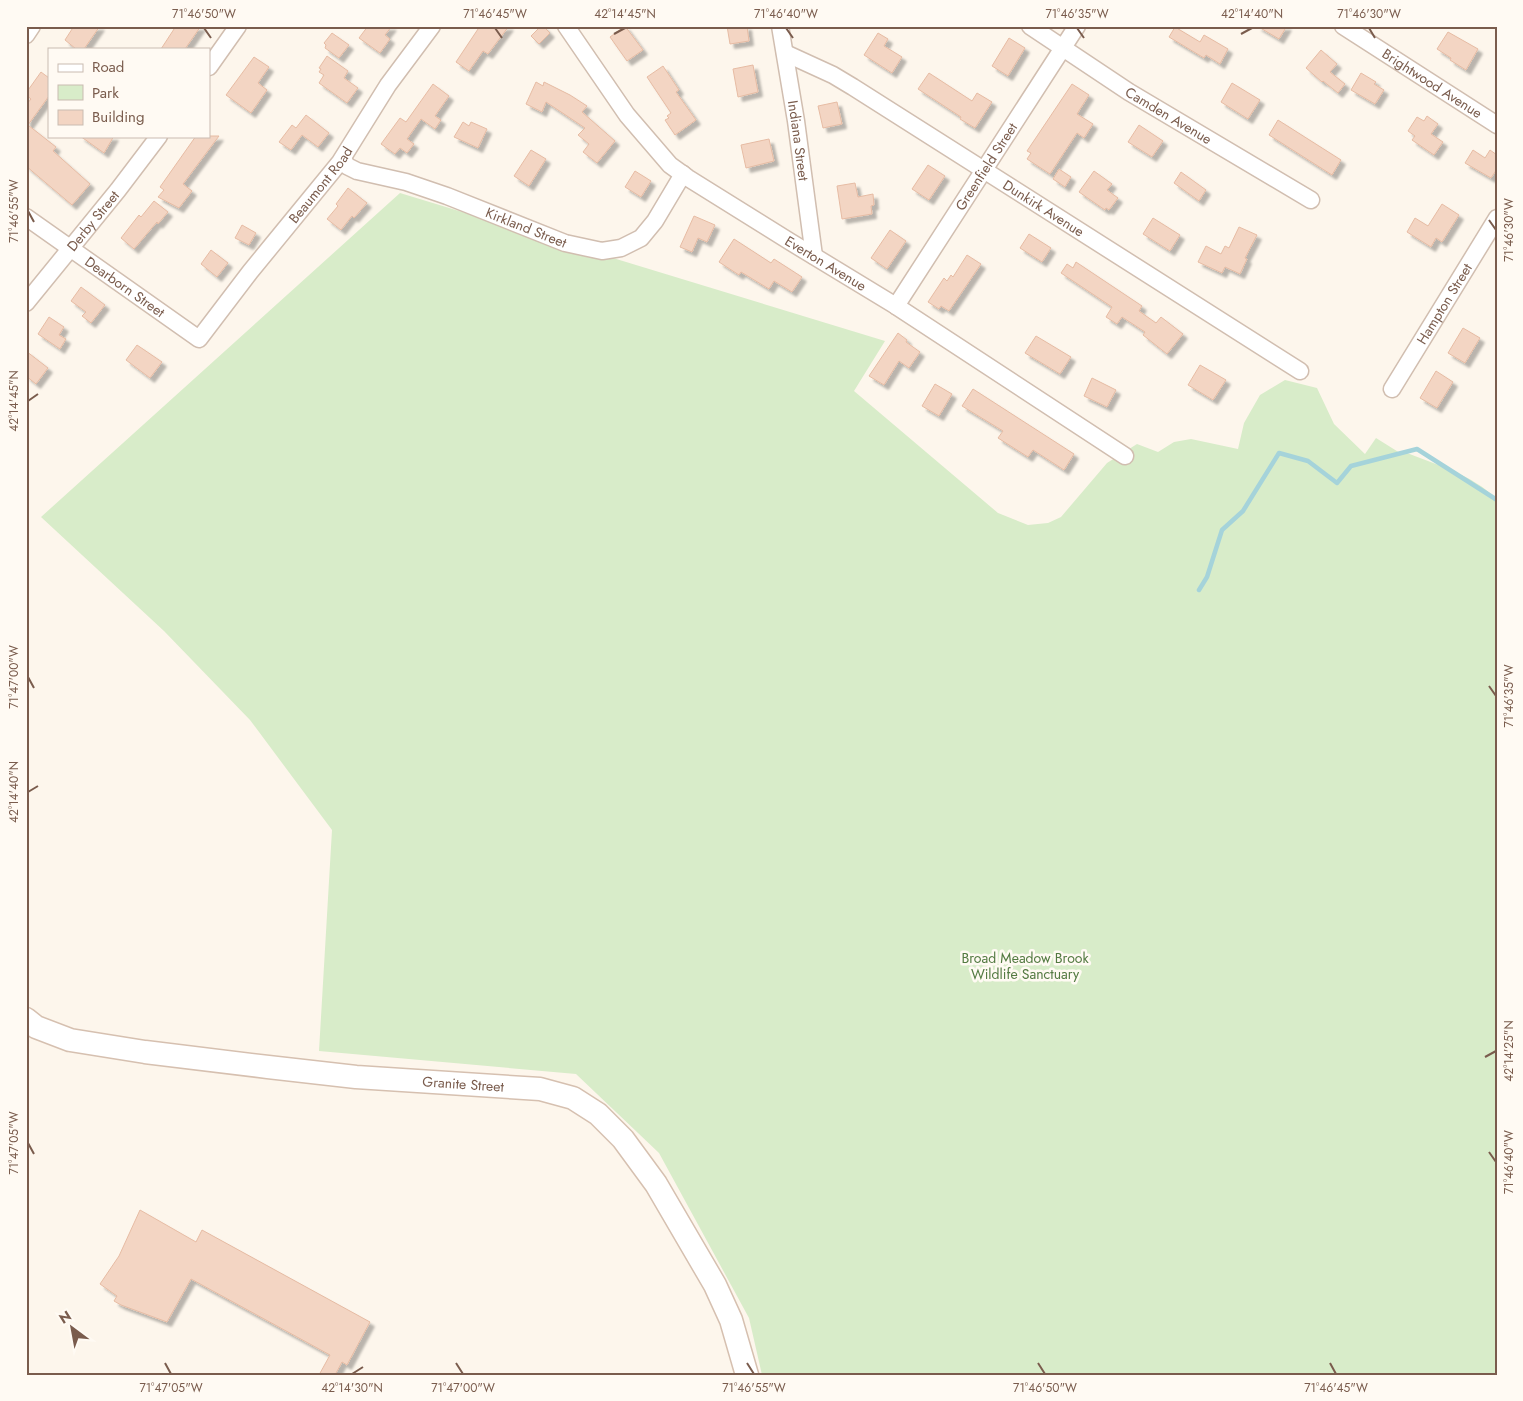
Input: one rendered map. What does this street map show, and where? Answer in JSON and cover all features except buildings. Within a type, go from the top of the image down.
[{"type":"street","points":[[26,35],[32,26]]},
{"type":"street","points":[[210,66],[238,26]]},
{"type":"street","name":"Beaumont Road","points":[[199,339],[250,272],[343,158],[388,84],[432,26]]},
{"type":"street","name":"Everton Avenue","points":[[566,26],[627,115],[670,165],[896,306],[1125,456]]},
{"type":"street","name":"Indiana Street","points":[[780,26],[796,121],[814,256]]},
{"type":"street","name":"Camden Avenue","points":[[1030,26],[1062,49],[1218,146],[1311,200]]},
{"type":"street","name":"Greenfield Street","points":[[896,306],[935,249],[1077,26]]},
{"type":"street","name":"Brightwood Avenue","points":[[1343,26],[1497,125]]},
{"type":"street","name":"Dunkirk Avenue","points":[[785,54],[833,75],[1300,371]]},
{"type":"street","name":"Derby Street","points":[[26,302],[118,190],[157,138]]},
{"type":"street","name":"Kirkland Street","points":[[343,158],[347,166],[357,171],[406,182],[447,196],[565,243],[602,251],[616,250],[641,238],[655,221],[683,174]]},
{"type":"street","name":"Dearborn Street","points":[[26,217],[199,339]]},
{"type":"street","name":"Hampton Street","points":[[1392,389],[1497,218]]},
{"type":"street","name":"Granite Street","points":[[26,1019],[36,1027],[70,1040],[145,1052],[356,1077],[540,1089],[573,1098],[598,1114],[622,1139],[656,1184],[715,1285],[731,1320],[747,1375]]},
{"type":"green space","name":"Broad Meadow Brook Wildlife Sanctuary","points":[[400,193],[885,341],[854,391],[998,513],[1028,525],[1048,523],[1061,517],[1107,463],[1137,444],[1158,452],[1174,442],[1191,439],[1238,449],[1244,423],[1260,395],[1285,380],[1317,388],[1334,424],[1365,454],[1376,438],[1400,453],[1407,453],[1443,466],[1466,477],[1497,499],[1497,1375],[762,1375],[749,1318],[659,1153],[576,1074],[319,1051],[332,830],[250,720],[164,631],[41,517]]},
{"type":"waterway","points":[[1199,590],[1207,577],[1222,530],[1243,511],[1279,453],[1308,461],[1337,483],[1351,466],[1417,449],[1497,500]]}]
